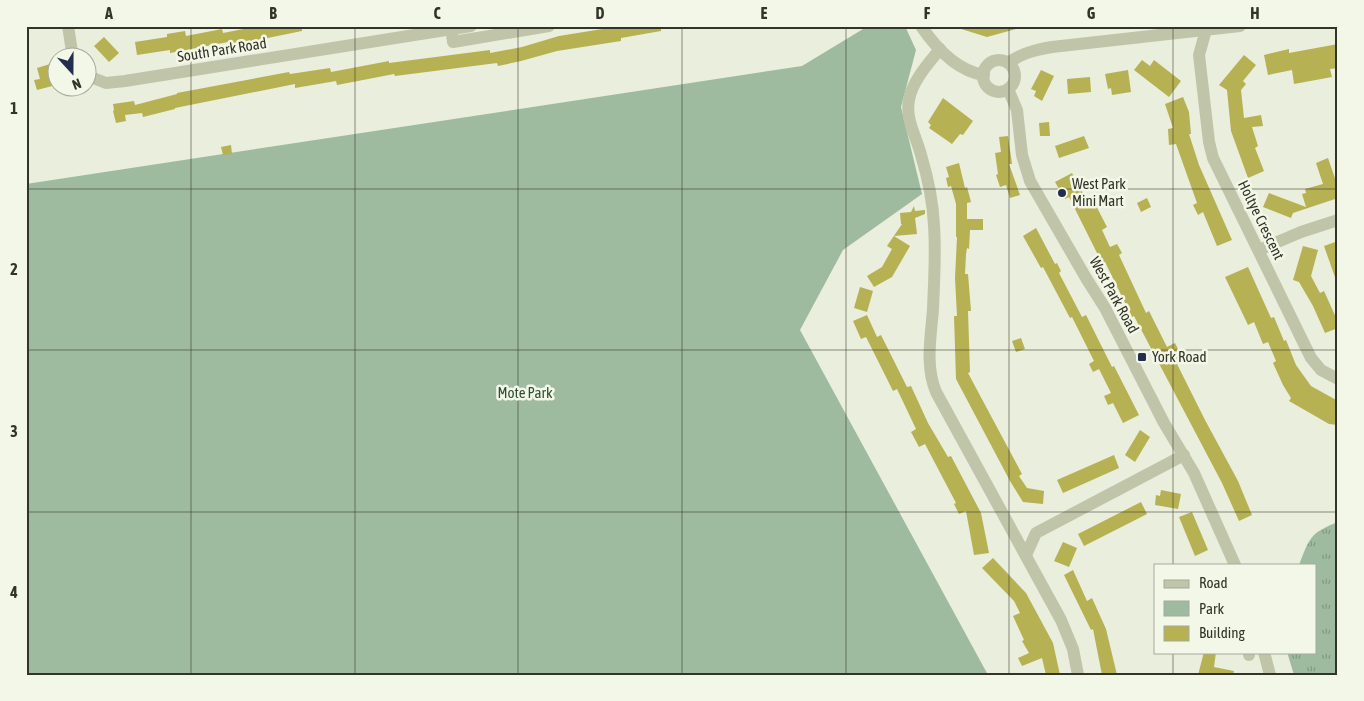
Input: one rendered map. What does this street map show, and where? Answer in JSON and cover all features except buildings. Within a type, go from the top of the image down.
[{"type":"street","points":[[68,26],[71,48]]},
{"type":"street","name":"South Park Road","points":[[98,79],[106,82],[125,81],[471,26]]},
{"type":"street","points":[[452,28],[453,42],[549,28],[549,26]]},
{"type":"street","points":[[921,26],[940,49],[966,70],[984,74]]},
{"type":"street","points":[[1008,63],[1018,56],[1039,50],[1240,26]]},
{"type":"street","name":"Holtye Crescent","points":[[1206,30],[1199,55],[1210,151],[1311,358],[1321,370],[1338,379]]},
{"type":"street","points":[[1181,34],[1199,55]]},
{"type":"street","points":[[940,49],[917,80],[910,93],[908,106],[932,198],[935,246],[930,376],[936,392],[1014,531],[1067,632],[1078,675]]},
{"type":"street","points":[[1001,61],[1008,63],[1013,69],[1015,76],[1013,83],[1002,92],[991,90],[985,83],[984,74],[988,66],[994,62],[1001,61]]},
{"type":"street","name":"West Park Road","points":[[1008,89],[1017,110],[1022,155],[1030,181],[1105,308],[1164,423],[1184,455],[1203,492],[1235,564]]},
{"type":"street","points":[[1259,250],[1301,232],[1338,220]]},
{"type":"street","points":[[1026,555],[1036,533],[1184,455]]},
{"type":"street","points":[[1014,531],[1021,529],[1036,533]]},
{"type":"street","points":[[1265,654],[1270,675]]},
{"type":"green space","name":"Mote Park","points":[[868,26],[905,26],[916,50],[901,107],[922,194],[843,250],[800,330],[988,675],[26,675],[26,184],[802,66]]},
{"type":"green space","points":[[1338,522],[1338,675],[1294,675],[1288,654],[1316,654],[1316,564],[1299,564],[1312,537],[1322,529]]},
{"type":"place","name":"West Park Mini Mart","points":[[1062,193]]},
{"type":"place","name":"York Road","points":[[1142,357]]}]
